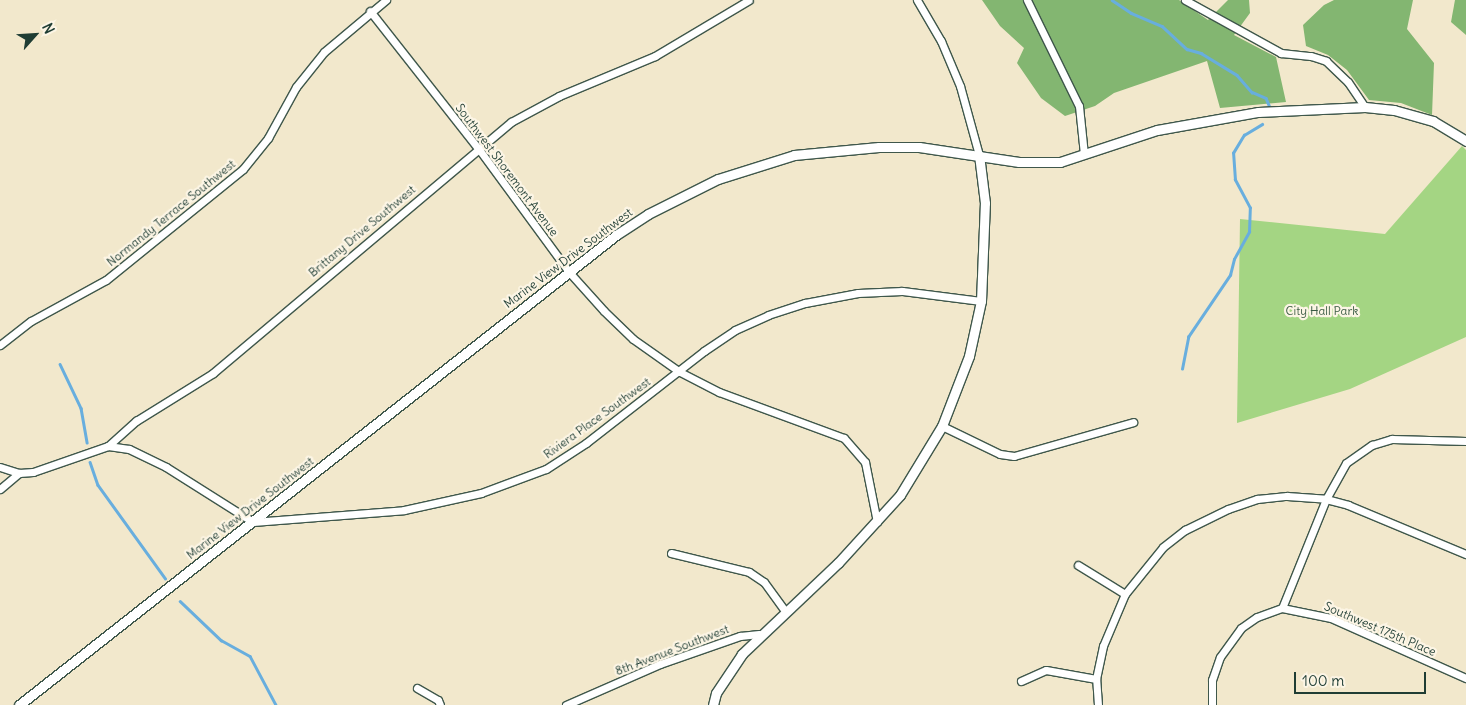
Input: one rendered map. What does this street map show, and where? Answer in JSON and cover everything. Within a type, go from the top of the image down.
[{"type":"street","name":"Normandy Terrace Southwest","points":[[0,344],[31,321],[106,280],[243,169],[268,138],[308,71],[324,52],[370,11],[386,0]]},
{"type":"street","name":"Brittany Drive Southwest","points":[[0,489],[19,473],[33,472],[99,446],[108,446],[136,422],[213,373],[478,148],[526,112],[655,56],[749,0]]},
{"type":"street","points":[[713,705],[727,675],[759,634],[877,522],[900,495],[942,426],[969,356],[981,301],[985,203],[979,155],[960,86],[941,41],[917,0]]},
{"type":"street","points":[[1027,0],[1079,106],[1084,154]]},
{"type":"street","points":[[1185,0],[1273,49],[1326,61],[1348,82],[1365,108]]},
{"type":"street","name":"Southwest Shoremont Avenue","points":[[370,11],[478,148],[569,272],[633,340],[680,372],[719,392],[844,438],[864,462],[877,522]]},
{"type":"street","name":"Marine View Drive Southwest","points":[[19,705],[569,272],[648,214],[718,179],[756,165],[831,149],[919,147],[1044,163],[1084,154],[1156,130],[1209,119],[1258,112],[1365,108],[1413,113],[1433,121],[1466,142]]},
{"type":"street","name":"Riviera Place Southwest","points":[[252,522],[404,510],[481,493],[525,478],[586,443],[735,330],[805,303],[858,293],[902,291],[981,301]]},
{"type":"street","points":[[942,426],[1000,454],[1014,456],[1133,422]]},
{"type":"street","points":[[1212,705],[1212,680],[1228,642],[1257,617],[1282,608],[1326,499],[1346,463],[1372,445],[1392,439],[1466,441]]},
{"type":"street","points":[[108,446],[129,449],[166,467],[252,522]]},
{"type":"street","points":[[0,467],[19,473]]},
{"type":"street","points":[[1098,705],[1096,679],[1109,626],[1125,594],[1164,547],[1208,517],[1257,499],[1287,496],[1326,499],[1365,512],[1466,554]]},
{"type":"street","points":[[671,553],[749,572],[764,582],[785,611]]},
{"type":"street","points":[[1078,565],[1125,594]]},
{"type":"street","name":"Southwest 175th Place","points":[[1282,608],[1331,618],[1466,678]]},
{"type":"street","name":"8th Avenue Southwest","points":[[566,705],[660,664],[740,636],[759,634]]},
{"type":"street","points":[[1021,681],[1046,670],[1096,679]]},
{"type":"street","points":[[417,688],[438,700],[440,705]]},
{"type":"green space","points":[[982,0],[1179,0],[1208,20],[1228,0],[1249,0],[1250,13],[1234,35],[1276,57],[1286,102],[1220,108],[1207,61],[1114,93],[1095,106],[1065,116],[1041,98],[1017,63],[1024,48],[1000,26]]},
{"type":"green space","points":[[1334,0],[1413,0],[1407,29],[1434,63],[1432,115],[1401,103],[1369,100],[1347,70],[1328,55],[1306,46],[1303,25],[1324,5]]},
{"type":"green space","points":[[1455,0],[1466,0],[1466,35],[1451,22]]},
{"type":"green space","name":"City Hall Park","points":[[1462,146],[1466,150],[1466,337],[1350,389],[1237,423],[1240,219],[1385,234]]},
{"type":"waterway","points":[[1112,0],[1131,13],[1162,26],[1187,49],[1201,53],[1237,75],[1252,92],[1266,98],[1269,105]]},
{"type":"waterway","points":[[1182,369],[1188,337],[1230,275],[1234,259],[1249,232],[1250,208],[1235,180],[1233,153],[1244,135],[1262,124]]},
{"type":"waterway","points":[[60,364],[81,408],[87,442]]},
{"type":"waterway","points":[[90,462],[98,485],[165,578]]},
{"type":"waterway","points":[[180,601],[221,640],[250,656],[276,705]]}]
